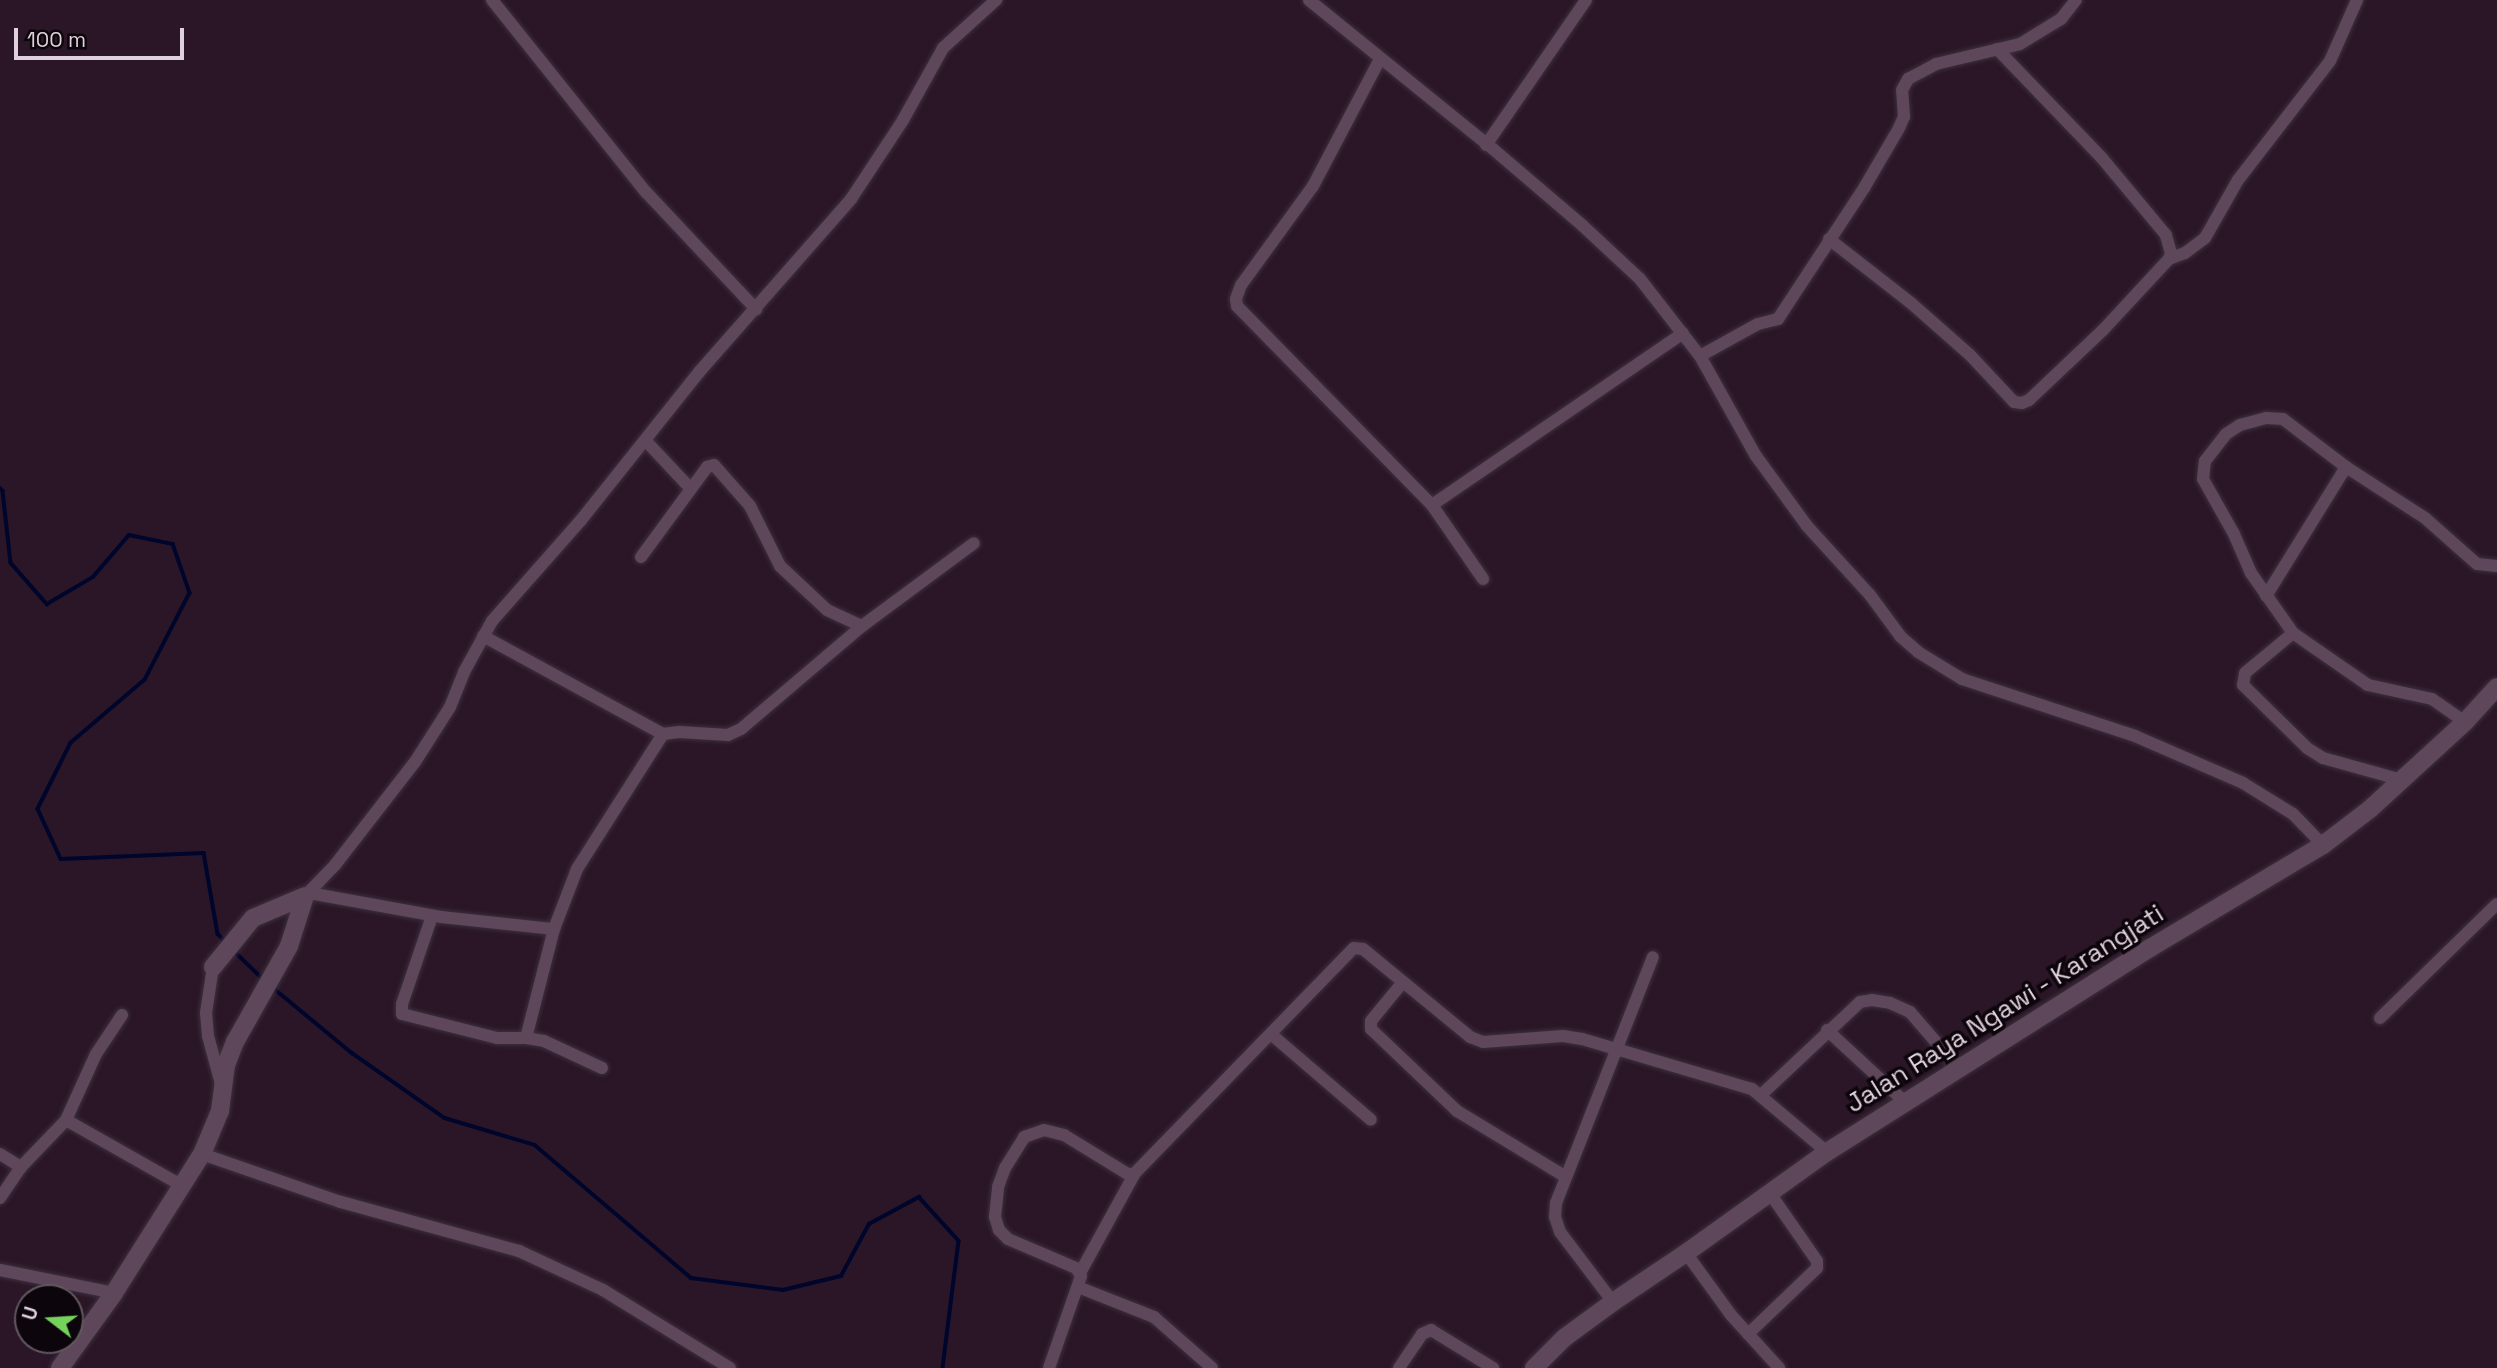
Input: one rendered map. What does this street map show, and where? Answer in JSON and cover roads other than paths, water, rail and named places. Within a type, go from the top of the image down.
[{"type":"street","points":[[492,0],[646,192],[756,309]]},
{"type":"street","points":[[222,1087],[208,1036],[206,1013],[212,967],[244,927],[261,912],[289,905],[307,894],[335,865],[415,762],[450,707],[483,636],[515,592],[567,536],[645,440],[851,199],[903,120],[943,48],[996,0]]},
{"type":"street","points":[[1309,0],[1583,226],[1640,279],[1700,356],[1756,456],[1807,526],[1870,595],[1901,637],[1918,652],[1962,678],[2135,736],[2243,783],[2293,814],[2323,845]]},
{"type":"street","points":[[1486,145],[1586,0]]},
{"type":"street","points":[[1700,356],[1758,324],[1778,319],[1899,128],[1904,117],[1902,90],[1908,79],[1936,64],[2020,44],[2061,19],[2076,0]]},
{"type":"street","points":[[1829,239],[1911,303],[1970,355],[2014,402],[2029,400],[2103,330],[2169,259],[2185,253],[2205,238],[2238,180],[2330,61],[2357,0]]},
{"type":"street","points":[[1997,49],[2101,158],[2166,235],[2170,247],[2169,259]]},
{"type":"street","points":[[1380,59],[1313,186],[1241,285],[1236,299],[1237,306],[1432,505],[1483,579]]},
{"type":"street","points":[[1432,505],[1683,333]]},
{"type":"street","points":[[2465,722],[2432,699],[2368,685],[2293,633],[2251,573],[2234,534],[2203,479],[2206,460],[2225,434],[2240,425],[2266,418],[2283,419],[2346,467],[2426,518],[2477,564],[2497,565]]},
{"type":"street","points":[[645,440],[690,488]]},
{"type":"street","points":[[641,557],[707,467],[717,467],[750,506],[780,566],[827,610],[862,626]]},
{"type":"street","points":[[2266,596],[2346,467]]},
{"type":"street","points":[[483,636],[663,734],[679,732],[714,737],[728,735],[741,729],[862,626],[974,543]]},
{"type":"street","points":[[2293,633],[2245,673],[2244,685],[2315,753],[2346,765],[2402,780]]},
{"type":"street","name":"Jalan Raya Ngawi - Karangjati","points":[[1534,1368],[1564,1338],[1827,1152],[2150,948],[2323,845],[2402,780],[2465,722],[2497,688]]},
{"type":"street","points":[[526,1038],[554,929],[577,869],[663,734]]},
{"type":"street","points":[[307,894],[432,916],[554,929]]},
{"type":"street","points":[[60,1368],[114,1293],[202,1154],[220,1111],[226,1065],[241,1027],[289,946],[307,894]]},
{"type":"street","points":[[2380,1018],[2497,904]]},
{"type":"street","points":[[432,916],[402,1004],[402,1014],[497,1038],[544,1041],[602,1068]]},
{"type":"street","points":[[1049,1368],[1078,1287],[1080,1273],[1135,1173],[1354,948],[1363,949],[1469,1037],[1483,1042],[1563,1037],[1616,1047],[1762,1094],[1827,1152]]},
{"type":"street","points":[[1613,1302],[1560,1232],[1555,1217],[1556,1203],[1653,957]]},
{"type":"street","points":[[1403,982],[1371,1021],[1371,1029],[1457,1111],[1566,1177]]},
{"type":"street","points":[[1762,1094],[1827,1030],[1860,1002],[1872,999],[1910,1012],[1960,1070]]},
{"type":"street","points":[[0,1198],[21,1167],[66,1120],[96,1054],[122,1015]]},
{"type":"street","points":[[1827,1030],[1905,1102]]},
{"type":"street","points":[[1272,1035],[1371,1120]]},
{"type":"street","points":[[66,1120],[181,1185]]},
{"type":"street","points":[[1080,1273],[1076,1268],[1008,1239],[999,1230],[995,1217],[1005,1168],[1024,1137],[1044,1130],[1064,1135],[1128,1174],[1135,1173]]},
{"type":"street","points":[[0,1154],[21,1167]]},
{"type":"street","points":[[202,1154],[341,1202],[519,1251],[603,1290],[677,1338],[730,1368]]},
{"type":"street","points":[[1748,1334],[1817,1268],[1817,1261],[1769,1192]]},
{"type":"street","points":[[1686,1253],[1748,1334],[1779,1368]]},
{"type":"street","points":[[0,1270],[114,1293]]},
{"type":"street","points":[[1078,1287],[1154,1317],[1212,1368]]},
{"type":"street","points":[[1399,1368],[1422,1334],[1431,1330],[1493,1368]]},
{"type":"waterway","points":[[0,488],[3,491],[11,563],[47,604],[93,577],[129,535],[173,544],[190,593],[145,680],[71,743],[38,809],[61,859],[204,853],[218,934],[226,942]]},
{"type":"waterway","points":[[233,950],[263,979]]},
{"type":"waterway","points":[[271,986],[352,1053],[445,1118],[535,1145],[691,1278],[783,1290],[841,1276],[869,1224],[919,1197],[959,1241],[943,1368]]}]
